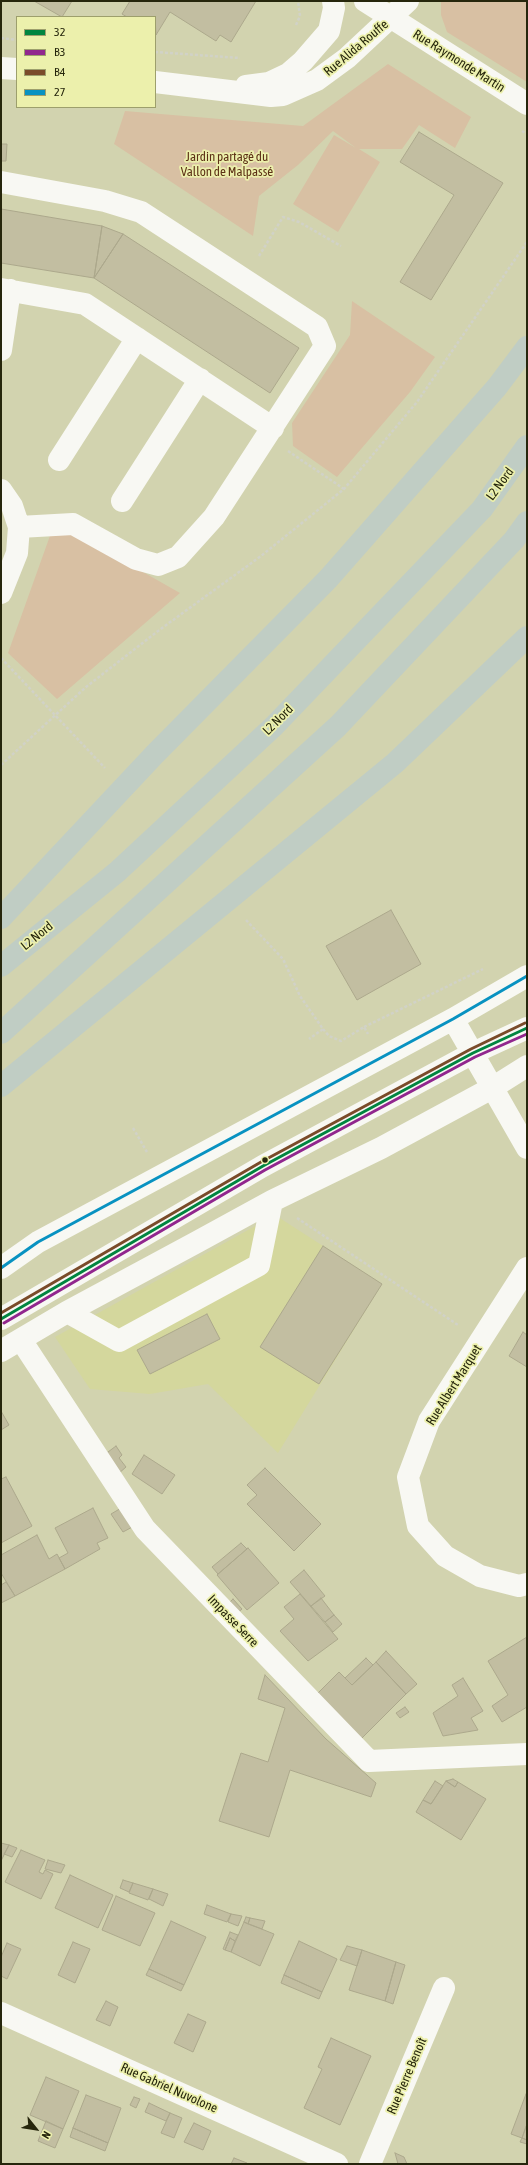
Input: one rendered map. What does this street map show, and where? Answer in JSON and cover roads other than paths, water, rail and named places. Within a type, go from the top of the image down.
[{"type":"highway","points":[[1,918],[155,754],[328,579],[497,387],[527,347]]},
{"type":"highway","name":"L2 Nord","points":[[1,966],[117,872],[274,726],[482,508],[527,446]]},
{"type":"highway","points":[[1,1033],[338,726],[514,540],[527,522]]},
{"type":"highway","points":[[1,1086],[396,763],[527,638]]},
{"type":"street","name":"Rue Alida Rouffe","points":[[229,89],[269,83],[288,74],[298,66],[328,31],[334,8],[333,1]]},
{"type":"street","name":"Rue Raymonde Martin","points":[[365,1],[527,104]]},
{"type":"street","points":[[392,18],[408,1]]},
{"type":"street","name":"Rue Alida Rouffe","points":[[156,82],[229,89],[271,96],[283,95],[317,80],[347,58],[392,18]]},
{"type":"street","points":[[1,68],[16,69]]},
{"type":"street","points":[[1,182],[105,201],[141,212],[245,278],[317,327],[325,346],[214,517],[178,557],[158,565],[136,559],[72,524],[19,527]]},
{"type":"street","points":[[1,350],[5,289],[85,304],[200,379],[270,432]]},
{"type":"street","points":[[58,460],[137,338]]},
{"type":"street","points":[[122,501],[200,379]]},
{"type":"street","points":[[1,490],[12,506],[19,527],[17,553],[1,593]]},
{"type":"street","points":[[1,1257],[38,1242],[380,1057],[454,1019],[527,976]]},
{"type":"street","points":[[454,1019],[527,1148]]},
{"type":"street","points":[[1,1319],[263,1166],[473,1053],[527,1028]]},
{"type":"street","points":[[1,1351],[67,1312],[272,1201],[381,1148],[492,1088],[527,1066]]},
{"type":"street","points":[[67,1312],[119,1340],[259,1265],[272,1201]]},
{"type":"street","points":[[1,1268],[38,1242]]},
{"type":"street","name":"Rue Albert Marquet","points":[[527,1268],[429,1421],[408,1478],[418,1526],[445,1556],[480,1576],[519,1586],[527,1584]]},
{"type":"street","name":"Impasse Serre","points":[[21,1340],[145,1529],[369,1761],[527,1754]]},
{"type":"street","name":"Rue Pierre Benoît","points":[[370,2164],[444,1988]]},
{"type":"street","name":"Rue Gabriel Nuvolone","points":[[1,2013],[337,2164]]},
{"type":"park label","name":"Jardin partagé du Vallon de Malpassé","points":[[227,164]]}]
